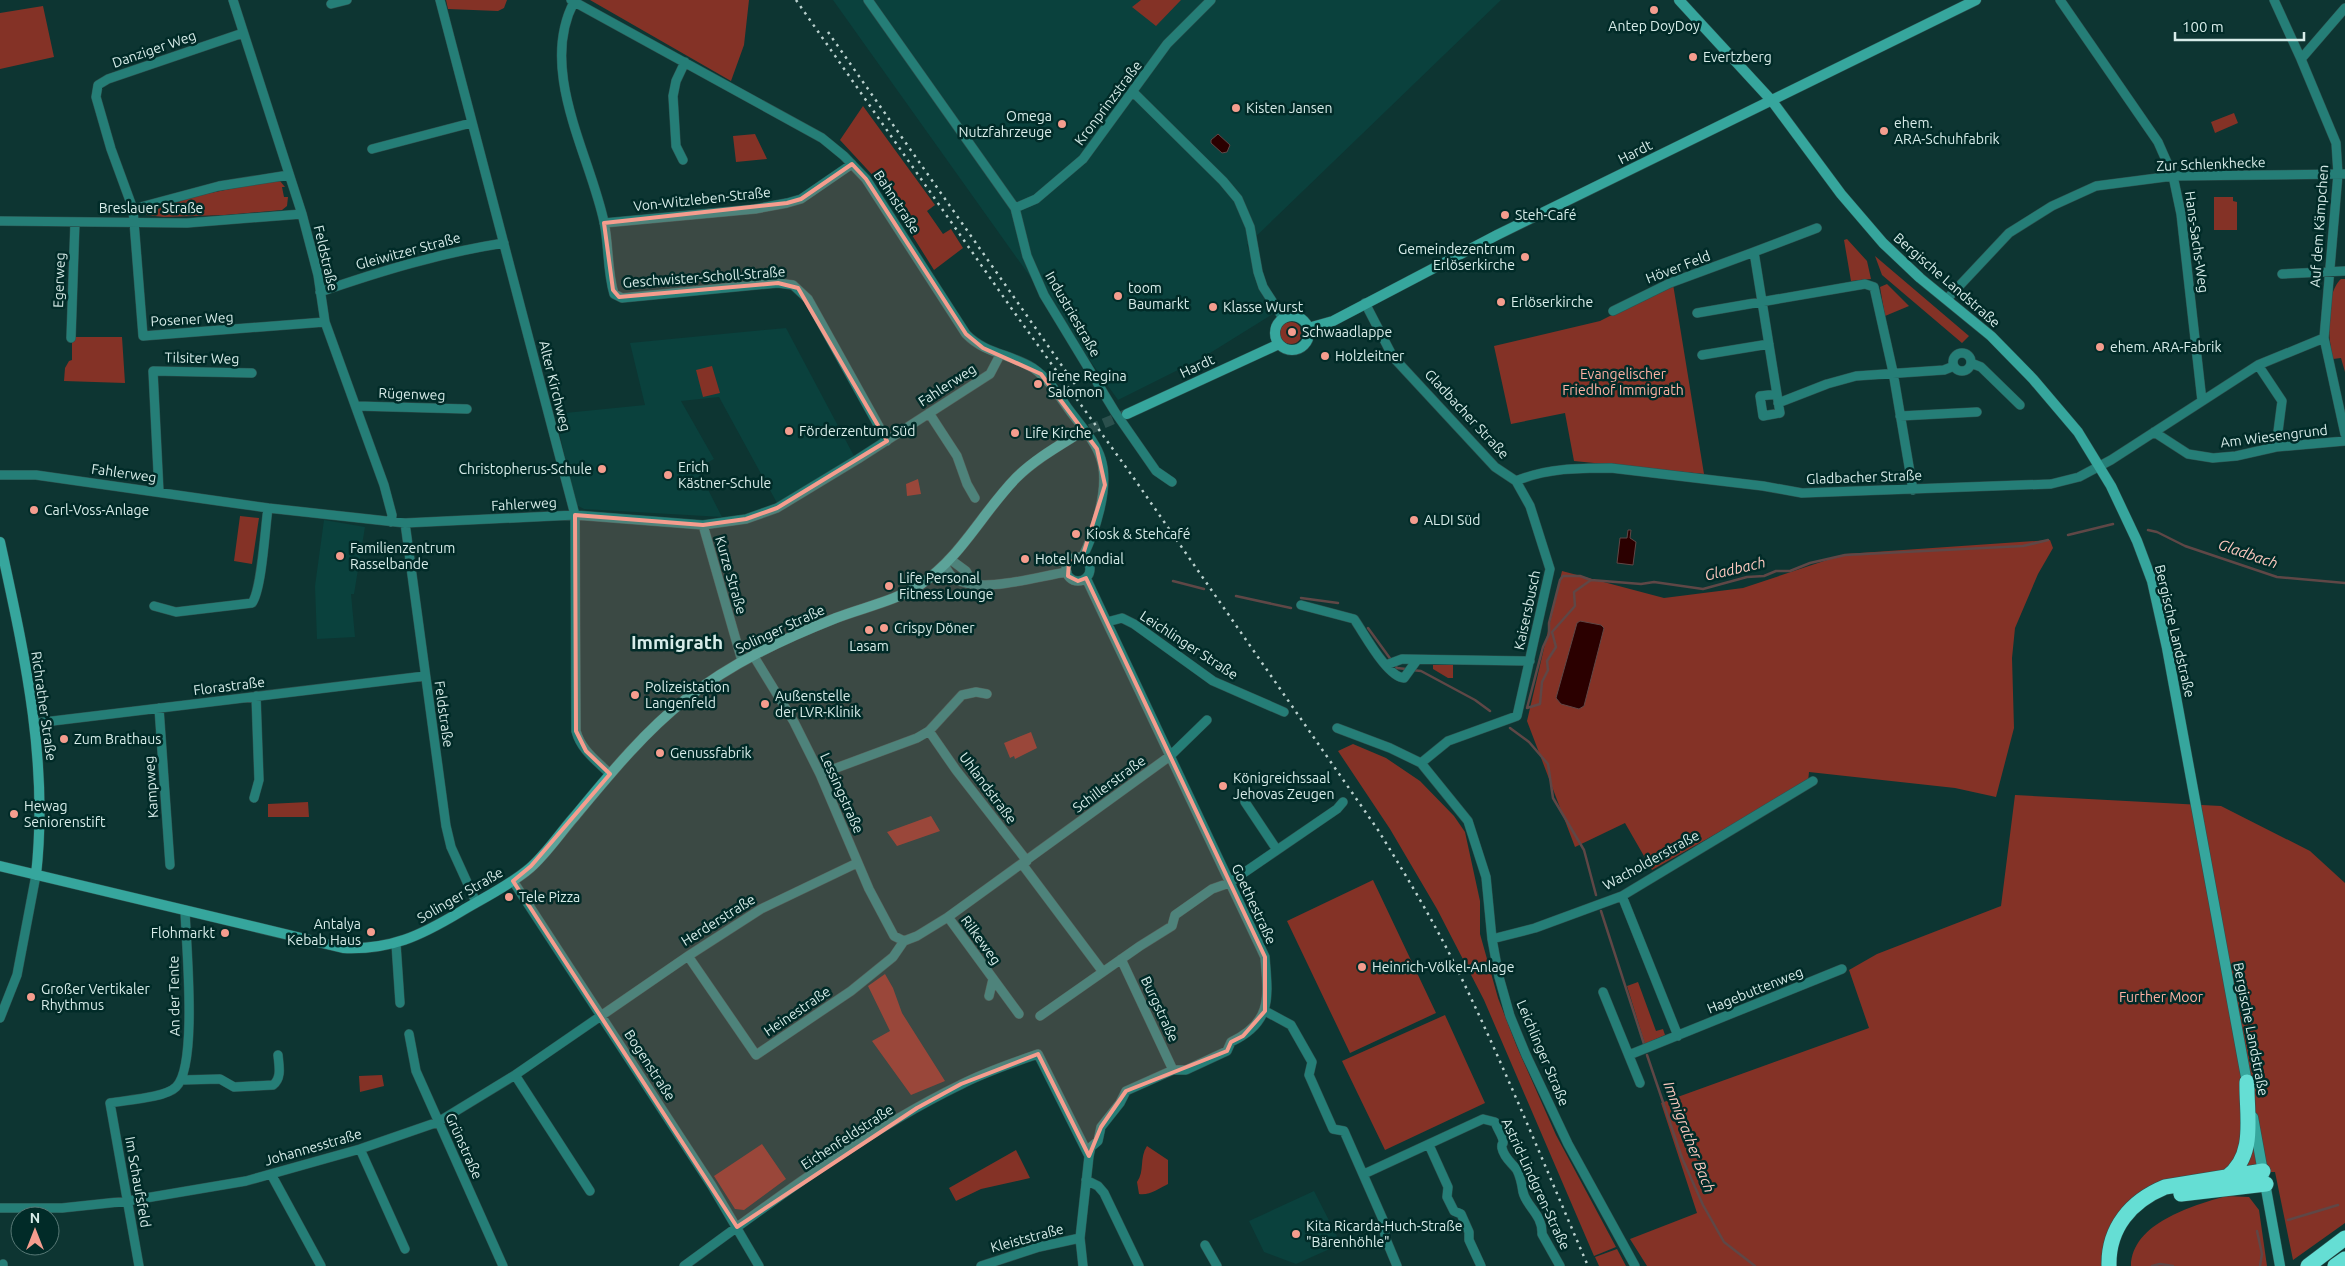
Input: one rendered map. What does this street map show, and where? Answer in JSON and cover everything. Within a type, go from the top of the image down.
[{"type":"highway","points":[[2227,1176],[2236,1170],[2246,1150],[2247,1082]]},
{"type":"highway","points":[[2109,1266],[2114,1232],[2136,1203],[2165,1187],[2227,1176],[2264,1178]]},
{"type":"highway","points":[[2117,1266],[2121,1238],[2132,1220],[2144,1208],[2161,1198],[2176,1194],[2264,1178]]},
{"type":"highway","points":[[2309,1265],[2345,1238]]},
{"type":"highway","points":[[2335,1266],[2345,1258]]},
{"type":"main road","name":"Bergische Landstraße","points":[[1679,0],[1772,101],[1841,194],[1883,243],[1920,278],[1991,336],[2034,379],[2078,432],[2099,466],[2138,541],[2152,581],[2169,657],[2280,1266]]},
{"type":"main road","name":"Hardt","points":[[1308,328],[1332,321],[1497,235],[1976,0]]},
{"type":"main road","points":[[1298,317],[1308,328],[1308,338],[1299,348],[1288,349],[1279,344],[1275,330],[1283,318],[1298,317]]},
{"type":"main road","name":"Hardt","points":[[1127,414],[1279,344]]},
{"type":"main road","name":"Solinger Straße","points":[[0,866],[343,948],[372,948],[396,944],[418,936],[513,881],[531,866],[648,733],[686,699],[753,655],[812,628],[904,595],[948,563],[1016,478],[1044,455],[1076,435]]},
{"type":"main road","name":"Richrather Straße","points":[[0,542],[28,675],[36,723],[40,782],[39,845],[36,875]]},
{"type":"street","name":"Feldstraße","points":[[233,0],[302,214],[325,322],[384,485],[392,515],[391,522]]},
{"type":"street","points":[[331,4],[347,0]]},
{"type":"street","name":"Alter Kirchweg","points":[[440,0],[470,123],[504,243],[575,515],[576,731],[578,741],[610,774]]},
{"type":"street","name":"Industriestraße","points":[[868,0],[1016,208],[1024,245],[1044,295],[1119,418],[1156,471],[1172,482]]},
{"type":"street","name":"Kronprinzstraße","points":[[1016,208],[1036,199],[1083,159],[1134,92],[1167,44],[1211,0]]},
{"type":"street","name":"Hans-Sachs-Weg","points":[[2060,0],[2158,142],[2173,176],[2181,214],[2202,402]]},
{"type":"street","name":"Auf dem Kämpchen","points":[[2274,0],[2336,143],[2341,174],[2324,338],[2345,434]]},
{"type":"street","name":"Bahnstraße","points":[[573,1],[822,138],[866,179],[966,334],[983,348],[1023,363],[1041,374],[1094,445],[1101,458],[1105,485],[1089,546],[1082,558]]},
{"type":"street","name":"Geschwister-Scholl-Straße","points":[[573,1],[564,35],[566,90],[571,118],[604,223],[613,290],[618,298],[778,283],[793,285],[808,299],[887,441]]},
{"type":"street","points":[[2301,59],[2345,8]]},
{"type":"street","name":"Danziger Weg","points":[[134,223],[133,209],[110,149],[97,104],[98,85],[108,79],[243,33]]},
{"type":"street","points":[[683,160],[676,146],[673,96],[676,81],[685,62]]},
{"type":"street","points":[[1134,92],[1223,181],[1238,199],[1250,227],[1258,272],[1263,287],[1283,318]]},
{"type":"street","points":[[372,149],[470,123]]},
{"type":"street","name":"Von-Witzleben-Straße","points":[[604,223],[754,209],[787,204],[801,199],[852,164]]},
{"type":"street","name":"Zur Schlenkhecke","points":[[1947,300],[2009,233],[2052,206],[2096,186],[2173,176],[2341,174]]},
{"type":"street","name":"Breslauer Straße","points":[[133,209],[219,186],[289,175]]},
{"type":"street","name":"Breslauer Straße","points":[[0,221],[186,223],[302,214]]},
{"type":"street","name":"Egerweg","points":[[71,338],[75,222]]},
{"type":"street","name":"Posener Weg","points":[[134,223],[143,336],[325,322]]},
{"type":"street","name":"Höver Feld","points":[[1613,311],[1670,283],[1817,228]]},
{"type":"street","name":"Gleiwitzer Straße","points":[[320,292],[399,265],[465,249],[504,243]]},
{"type":"street","points":[[1754,252],[1763,302],[1780,413],[1763,416],[1760,396],[1777,394]]},
{"type":"street","points":[[2282,274],[2345,271]]},
{"type":"street","points":[[1697,313],[1870,285],[1876,291],[1893,372],[1913,490]]},
{"type":"street","name":"Gladbacher Straße","points":[[1365,303],[1393,357],[1495,467],[1516,481],[1537,472],[1612,468],[1762,486],[1802,493],[2051,484],[2079,477],[2202,402],[2258,365],[2324,338]]},
{"type":"street","points":[[1702,354],[1769,344]]},
{"type":"street","points":[[1961,353],[1968,355],[1971,363],[1969,368],[1963,371],[1954,366],[1954,359],[1961,353]]},
{"type":"street","name":"Fahlerweg","points":[[0,475],[36,475],[268,508],[405,524],[575,515],[703,525],[746,520],[777,508],[887,441],[990,374],[1000,355]]},
{"type":"street","points":[[1971,363],[1981,367],[2020,405]]},
{"type":"street","points":[[2258,365],[2282,401],[2276,447]]},
{"type":"street","points":[[1778,403],[1827,384],[1856,376],[1944,370],[1954,366]]},
{"type":"street","name":"Tilsiter Weg","points":[[159,492],[153,371],[252,373]]},
{"type":"street","name":"Rügenweg","points":[[356,406],[467,409]]},
{"type":"street","points":[[1900,416],[1977,412]]},
{"type":"street","points":[[929,413],[957,456],[967,484],[975,498]]},
{"type":"street","name":"Am Wiesengrund","points":[[2154,432],[2188,454],[2213,458],[2236,456],[2276,447],[2345,441]]},
{"type":"street","name":"Kaisersbusch","points":[[1420,764],[1448,741],[1513,720],[1517,716],[1550,564],[1530,506],[1516,481]]},
{"type":"street","points":[[154,606],[176,612],[252,603],[256,598],[268,508]]},
{"type":"street","name":"Feldstraße","points":[[405,524],[446,826],[451,847],[476,902]]},
{"type":"street","name":"Kurze Straße","points":[[703,525],[742,661]]},
{"type":"street","points":[[1086,578],[1074,581],[1067,572],[1069,562],[1075,558],[1082,558],[1090,568],[1086,578],[1170,756]]},
{"type":"street","points":[[948,563],[954,578],[974,585],[998,584],[1067,572]]},
{"type":"street","points":[[948,563],[966,571],[974,585]]},
{"type":"street","points":[[1301,606],[1354,619],[1386,665],[1399,677],[1404,678],[1417,660]]},
{"type":"street","name":"Leichlinger Straße","points":[[1107,622],[1122,618],[1134,624],[1213,681],[1284,712]]},
{"type":"street","name":"Lessingstraße","points":[[753,655],[794,722],[820,774],[857,863],[894,936],[904,941]]},
{"type":"street","name":"Kaisersbusch","points":[[1386,665],[1396,660],[1530,661]]},
{"type":"street","name":"Florastraße","points":[[36,723],[425,676]]},
{"type":"street","points":[[820,774],[916,738],[929,731],[962,695],[976,692],[987,694]]},
{"type":"street","points":[[254,798],[259,780],[256,696]]},
{"type":"street","name":"Kampweg","points":[[159,708],[170,865]]},
{"type":"street","name":"Schillerstraße","points":[[948,917],[1170,756],[1208,720]]},
{"type":"street","name":"Leichlinger Straße","points":[[1338,728],[1390,748],[1420,764],[1468,821],[1486,877],[1492,939],[1499,977],[1510,1016],[1526,1055],[1568,1144],[1635,1266]]},
{"type":"street","name":"Uhlandstraße","points":[[929,731],[1025,863]]},
{"type":"street","name":"Goethestraße","points":[[1170,756],[1264,957],[1268,986],[1265,1011]]},
{"type":"street","name":"Wacholderstraße","points":[[1492,939],[1535,928],[1622,896],[1813,781]]},
{"type":"street","points":[[1245,802],[1277,850]]},
{"type":"street","points":[[1040,1016],[1172,926],[1175,915],[1212,888],[1229,883],[1343,802]]},
{"type":"street","name":"Herderstraße","points":[[602,1016],[688,956],[761,909],[857,863]]},
{"type":"street","points":[[1025,863],[1103,972]]},
{"type":"street","points":[[0,1018],[17,975],[36,875]]},
{"type":"street","name":"Bogenstraße","points":[[513,881],[737,1227],[759,1266]]},
{"type":"street","points":[[1622,896],[1678,1036]]},
{"type":"street","name":"An der Tente","points":[[182,1080],[187,1062],[189,1009],[186,910]]},
{"type":"street","name":"Heinestraße","points":[[688,956],[756,1055],[844,997],[893,957],[904,941],[917,936],[948,917]]},
{"type":"street","name":"Rilkeweg","points":[[948,917],[1019,1014]]},
{"type":"street","points":[[396,944],[400,1003]]},
{"type":"street","name":"Burgstraße","points":[[1121,959],[1174,1070]]},
{"type":"street","name":"Hagebuttenweg","points":[[1629,1054],[1678,1036],[1842,968]]},
{"type":"street","name":"Rilkeweg","points":[[990,996],[993,979]]},
{"type":"street","points":[[1603,992],[1640,1083]]},
{"type":"street","points":[[1083,1266],[1080,1238],[1091,1147],[1098,1141],[1101,1127],[1120,1103],[1126,1091],[1174,1070],[1186,1070],[1227,1051],[1231,1042],[1243,1036],[1265,1011],[1291,1025],[1312,1062],[1309,1075],[1333,1128],[1344,1131],[1364,1174],[1384,1222],[1385,1237],[1397,1266]]},
{"type":"street","name":"Johannesstraße","points":[[0,1208],[62,1208],[128,1202],[246,1181],[360,1149],[438,1122],[514,1075],[602,1016]]},
{"type":"street","name":"Grünstraße","points":[[409,1034],[416,1071],[503,1266]]},
{"type":"street","name":"Eichenfeldstraße","points":[[684,1266],[737,1227],[851,1149],[917,1108],[961,1084],[1038,1054],[1089,1156]]},
{"type":"street","points":[[182,1080],[220,1079],[234,1087],[273,1085],[278,1081],[278,1055]]},
{"type":"street","points":[[514,1075],[590,1191]]},
{"type":"street","name":"Im Schaufsfeld","points":[[139,1266],[110,1103],[166,1093],[175,1088],[182,1080]]},
{"type":"street","name":"Astrid-Lindgren-Straße","points":[[1364,1174],[1483,1119],[1495,1122],[1503,1140],[1502,1148],[1510,1164],[1516,1168],[1523,1186],[1523,1192],[1528,1203],[1532,1206],[1542,1228],[1542,1234],[1560,1266]]},
{"type":"street","points":[[1429,1145],[1448,1187],[1447,1197],[1454,1211],[1461,1214],[1470,1232],[1469,1240],[1481,1266]]},
{"type":"street","points":[[360,1149],[405,1249]]},
{"type":"street","points":[[271,1174],[321,1266]]},
{"type":"street","points":[[1086,1180],[1098,1186],[1104,1193],[1139,1266]]},
{"type":"street","name":"Kleiststraße","points":[[981,1266],[1040,1247],[1080,1238]]},
{"type":"street","points":[[1205,1245],[1217,1266]]},
{"type":"highlighted area","points":[[852,164],[866,179],[966,334],[983,348],[1041,374],[1097,449],[1105,485],[1082,558],[1069,562],[1068,576],[1078,581],[1086,578],[1265,957],[1265,1011],[1243,1036],[1231,1042],[1227,1051],[1126,1091],[1101,1127],[1089,1156],[1038,1054],[961,1084],[917,1108],[737,1227],[513,881],[531,866],[610,774],[586,751],[576,731],[575,515],[703,525],[746,519],[777,508],[887,441],[798,288],[778,283],[619,297],[613,290],[604,223],[787,203],[801,199]]},
{"type":"shaded area","points":[[833,0],[1501,0],[1247,245],[1273,314],[1202,358],[1118,400]]},
{"type":"shaded area","points":[[1218,134],[1230,145],[1227,152],[1222,153],[1211,143],[1211,140]]},
{"type":"shaded area","points":[[786,328],[854,456],[777,503],[719,397],[681,401],[714,459],[697,468],[722,517],[584,509],[576,505],[555,414],[645,405],[630,343]]},
{"type":"shaded area","name":"Familienzentrum Rasselbande","points":[[324,520],[365,527],[354,594],[351,594],[355,637],[317,639],[315,586]]},
{"type":"shaded area","points":[[1628,530],[1631,530],[1630,538],[1636,542],[1633,565],[1617,563],[1620,538],[1627,538]]},
{"type":"shaded area","points":[[1580,621],[1601,625],[1604,628],[1584,706],[1579,709],[1561,704],[1556,698],[1577,623]]},
{"type":"shaded area","name":"Kita Ricarda-Huch-Straße \"Bärenhöhle\"","points":[[1314,1191],[1341,1244],[1296,1264],[1264,1252],[1249,1221]]},
{"type":"green space","points":[[446,0],[507,0],[504,8],[498,11],[448,9]]},
{"type":"green space","points":[[590,0],[749,0],[744,45],[731,81]]},
{"type":"green space","points":[[1141,0],[1181,0],[1156,26],[1132,7]]},
{"type":"green space","points":[[43,6],[54,57],[0,69],[0,13]]},
{"type":"green space","points":[[863,106],[935,205],[927,211],[943,234],[951,229],[963,248],[934,270],[878,181],[840,140]]},
{"type":"green space","points":[[2234,113],[2238,123],[2215,133],[2211,122]]},
{"type":"green space","points":[[755,134],[767,159],[736,162],[733,136]]},
{"type":"green space","points":[[280,181],[285,187],[282,187],[284,197],[288,197],[287,206],[282,210],[225,215],[164,217],[146,215],[148,211],[164,205],[197,196]]},
{"type":"green space","points":[[2214,197],[2233,197],[2233,201],[2237,202],[2237,230],[2214,230]]},
{"type":"green space","points":[[1847,239],[1867,261],[1871,279],[1851,281],[1844,240]]},
{"type":"green space","points":[[1875,256],[1969,336],[1962,343],[1882,275]]},
{"type":"green space","points":[[2341,279],[2345,279],[2345,372],[2341,358],[2333,359],[2329,329],[2332,295]]},
{"type":"green space","name":"Evangelischer Friedhof Immigrath","points":[[1673,284],[1704,474],[1574,461],[1565,413],[1511,424],[1494,346],[1600,321]]},
{"type":"green space","points":[[1887,284],[1909,306],[1885,316],[1880,287]]},
{"type":"green space","points":[[1291,322],[1301,329],[1302,333],[1295,343],[1291,344],[1281,337],[1280,333],[1287,323]]},
{"type":"green space","points":[[75,337],[122,337],[125,383],[64,381],[65,368],[69,361],[72,360],[72,341]]},
{"type":"green space","points":[[712,366],[720,393],[703,397],[696,370]]},
{"type":"green space","points":[[918,479],[921,494],[907,496],[906,484]]},
{"type":"green space","points":[[240,516],[259,518],[252,564],[234,561]]},
{"type":"green space","points":[[2050,540],[2053,548],[2038,574],[2015,628],[2012,658],[2014,728],[1996,797],[1955,788],[1809,772],[1808,782],[1652,870],[1625,823],[1575,847],[1527,721],[1562,571],[1664,598],[1743,588],[1845,554]]},
{"type":"green space","points":[[1433,665],[1453,665],[1453,678],[1448,678],[1433,669]]},
{"type":"green space","points":[[1031,732],[1037,748],[1015,759],[1014,756],[1010,758],[1004,743]]},
{"type":"green space","points":[[1353,744],[1386,758],[1420,781],[1454,816],[1465,832],[1480,901],[1480,934],[1498,998],[1517,1047],[1556,1135],[1616,1247],[1594,1256],[1484,1000],[1437,909],[1390,829],[1338,751]]},
{"type":"green space","name":"Further Moor","points":[[2015,795],[2221,806],[2310,851],[2345,883],[2345,1223],[2293,1260],[2275,1172],[2223,1172],[2140,1195],[2104,1266],[1647,1266],[1630,1239],[1697,1213],[1661,1103],[1869,1028],[1849,970],[1877,954],[2001,906]]},
{"type":"green space","points":[[308,802],[309,817],[268,817],[268,804]]},
{"type":"green space","points":[[931,816],[940,831],[897,846],[887,832]]},
{"type":"green space","name":"Heinrich-Völkel-Anlage","points":[[1373,880],[1436,1013],[1350,1053],[1287,921]]},
{"type":"green space","points":[[885,974],[893,988],[902,1013],[945,1081],[911,1095],[872,1041],[890,1031],[868,986]]},
{"type":"green space","points":[[1638,982],[1656,1031],[1663,1029],[1665,1035],[1645,1044],[1627,986]]},
{"type":"green space","points":[[1445,1015],[1485,1103],[1385,1150],[1342,1061]]},
{"type":"green space","points":[[382,1075],[384,1086],[360,1092],[359,1076]]},
{"type":"green space","points":[[762,1144],[786,1179],[744,1210],[735,1209],[714,1176]]},
{"type":"green space","points":[[1147,1146],[1168,1160],[1168,1184],[1150,1193],[1139,1194],[1137,1182]]},
{"type":"green space","points":[[1016,1150],[1030,1178],[981,1189],[956,1201],[949,1188]]},
{"type":"green space","points":[[2226,1196],[2249,1197],[2259,1210],[2267,1266],[2131,1266],[2134,1251],[2141,1238],[2153,1228],[2181,1211]]},
{"type":"green space","points":[[1617,1249],[1626,1266],[1599,1266],[1595,1257]]},
{"type":"waterway","name":"Gladbach","points":[[2068,535],[2113,524]]},
{"type":"waterway","name":"Gladbach","points":[[2148,530],[2157,532],[2185,546],[2277,577],[2345,583]]},
{"type":"waterway","name":"Gladbach","points":[[1591,580],[1574,592],[1575,606],[1552,632],[1556,647],[1547,661],[1548,670],[1542,682],[1540,704],[1527,708],[1543,647],[1549,634],[1549,623],[1560,580],[1563,576],[1580,576],[1591,580],[1641,584],[1654,582],[1703,589],[1747,577],[1764,576],[1776,571],[1790,571],[1810,563],[1845,555],[2023,546],[2048,540]]},
{"type":"waterway","name":"Immigrather Bach","points":[[1173,581],[1204,589]]},
{"type":"waterway","name":"Immigrather Bach","points":[[1236,596],[1291,608]]},
{"type":"waterway","name":"Immigrather Bach","points":[[1301,598],[1338,603]]},
{"type":"waterway","name":"Immigrather Bach","points":[[1368,628],[1397,668],[1406,669]]},
{"type":"waterway","name":"Immigrather Bach","points":[[1412,670],[1421,671],[1475,700],[1490,711]]},
{"type":"waterway","name":"Immigrather Bach","points":[[1510,728],[1529,742],[1548,764],[1553,798],[1584,850],[1596,895]]},
{"type":"waterway","name":"Immigrather Bach","points":[[1601,911],[1644,1044]]},
{"type":"waterway","name":"Immigrather Bach","points":[[1647,1055],[1682,1158],[1703,1205],[1724,1242],[1755,1266]]},
{"type":"waterway","name":"Immigrather Bach","points":[[2288,1220],[2338,1205]]},
{"type":"waterway","name":"Immigrather Bach","points":[[2257,1231],[2262,1254],[2260,1266]]},
{"type":"waterway","name":"Immigrather Bach","points":[[2152,1266],[2160,1264],[2173,1266]]},
{"type":"tunnel","points":[[1076,435],[1126,414]]},
{"type":"railway","points":[[796,0],[1014,312],[1133,477],[1378,830],[1451,956],[1510,1083],[1588,1266]]},
{"type":"railway","points":[[828,32],[1086,400]]},
{"type":"place","name":"Antep DoyDoy","points":[[1654,10]]},
{"type":"place","name":"Evertzberg","points":[[1693,57]]},
{"type":"place","name":"Kisten Jansen","points":[[1236,108]]},
{"type":"place","name":"Omega Nutzfahrzeuge","points":[[1062,124]]},
{"type":"place","name":"ehem. ARA-Schuhfabrik","points":[[1884,131]]},
{"type":"place","name":"Steh-Café","points":[[1505,215]]},
{"type":"place","name":"Gemeindezentrum Erlöserkirche","points":[[1525,257]]},
{"type":"place","name":"toom Baumarkt","points":[[1118,296]]},
{"type":"place","name":"Erlöserkirche","points":[[1501,302]]},
{"type":"place","name":"Klasse Wurst","points":[[1213,307]]},
{"type":"place","name":"Schwaadlappe","points":[[1292,332]]},
{"type":"place","name":"ehem. ARA-Fabrik","points":[[2100,347]]},
{"type":"place","name":"Holzleitner","points":[[1325,356]]},
{"type":"place","name":"Irene Regina Salomon","points":[[1038,384]]},
{"type":"place","name":"Förderzentum Süd","points":[[789,431]]},
{"type":"place","name":"Life Kirche","points":[[1015,433]]},
{"type":"place","name":"Christopherus-Schule","points":[[602,469]]},
{"type":"place","name":"Erich Kästner-Schule","points":[[668,475]]},
{"type":"place","name":"Carl-Voss-Anlage","points":[[34,510]]},
{"type":"place","name":"ALDI Süd","points":[[1414,520]]},
{"type":"place","name":"Kiosk & Stehcafé","points":[[1076,534]]},
{"type":"place","name":"Familienzentrum Rasselbande","points":[[340,556]]},
{"type":"place","name":"Hotel Mondial","points":[[1025,559]]},
{"type":"place","name":"Life Personal Fitness Lounge","points":[[889,586]]},
{"type":"place","name":"Crispy Döner","points":[[884,628]]},
{"type":"place","name":"Lasam","points":[[869,630]]},
{"type":"place","name":"Polizeistation Langenfeld","points":[[635,695]]},
{"type":"place","name":"Außenstelle der LVR-Klinik","points":[[765,704]]},
{"type":"place","name":"Zum Brathaus","points":[[64,739]]},
{"type":"place","name":"Genussfabrik","points":[[660,753]]},
{"type":"place","name":"Königreichssaal Jehovas Zeugen","points":[[1223,786]]},
{"type":"place","name":"Hewag Seniorenstift","points":[[14,814]]},
{"type":"place","name":"Tele Pizza","points":[[509,897]]},
{"type":"place","name":"Antalya Kebab Haus","points":[[371,932]]},
{"type":"place","name":"Flohmarkt","points":[[225,933]]},
{"type":"place","name":"Heinrich-Völkel-Anlage","points":[[1362,967]]},
{"type":"place","name":"Großer Vertikaler Rhythmus","points":[[31,997]]},
{"type":"place","name":"Kita Ricarda-Huch-Straße \"Bärenhöhle\"","points":[[1296,1234]]},
{"type":"district","name":"Immigrath","points":[[677,642]]}]
